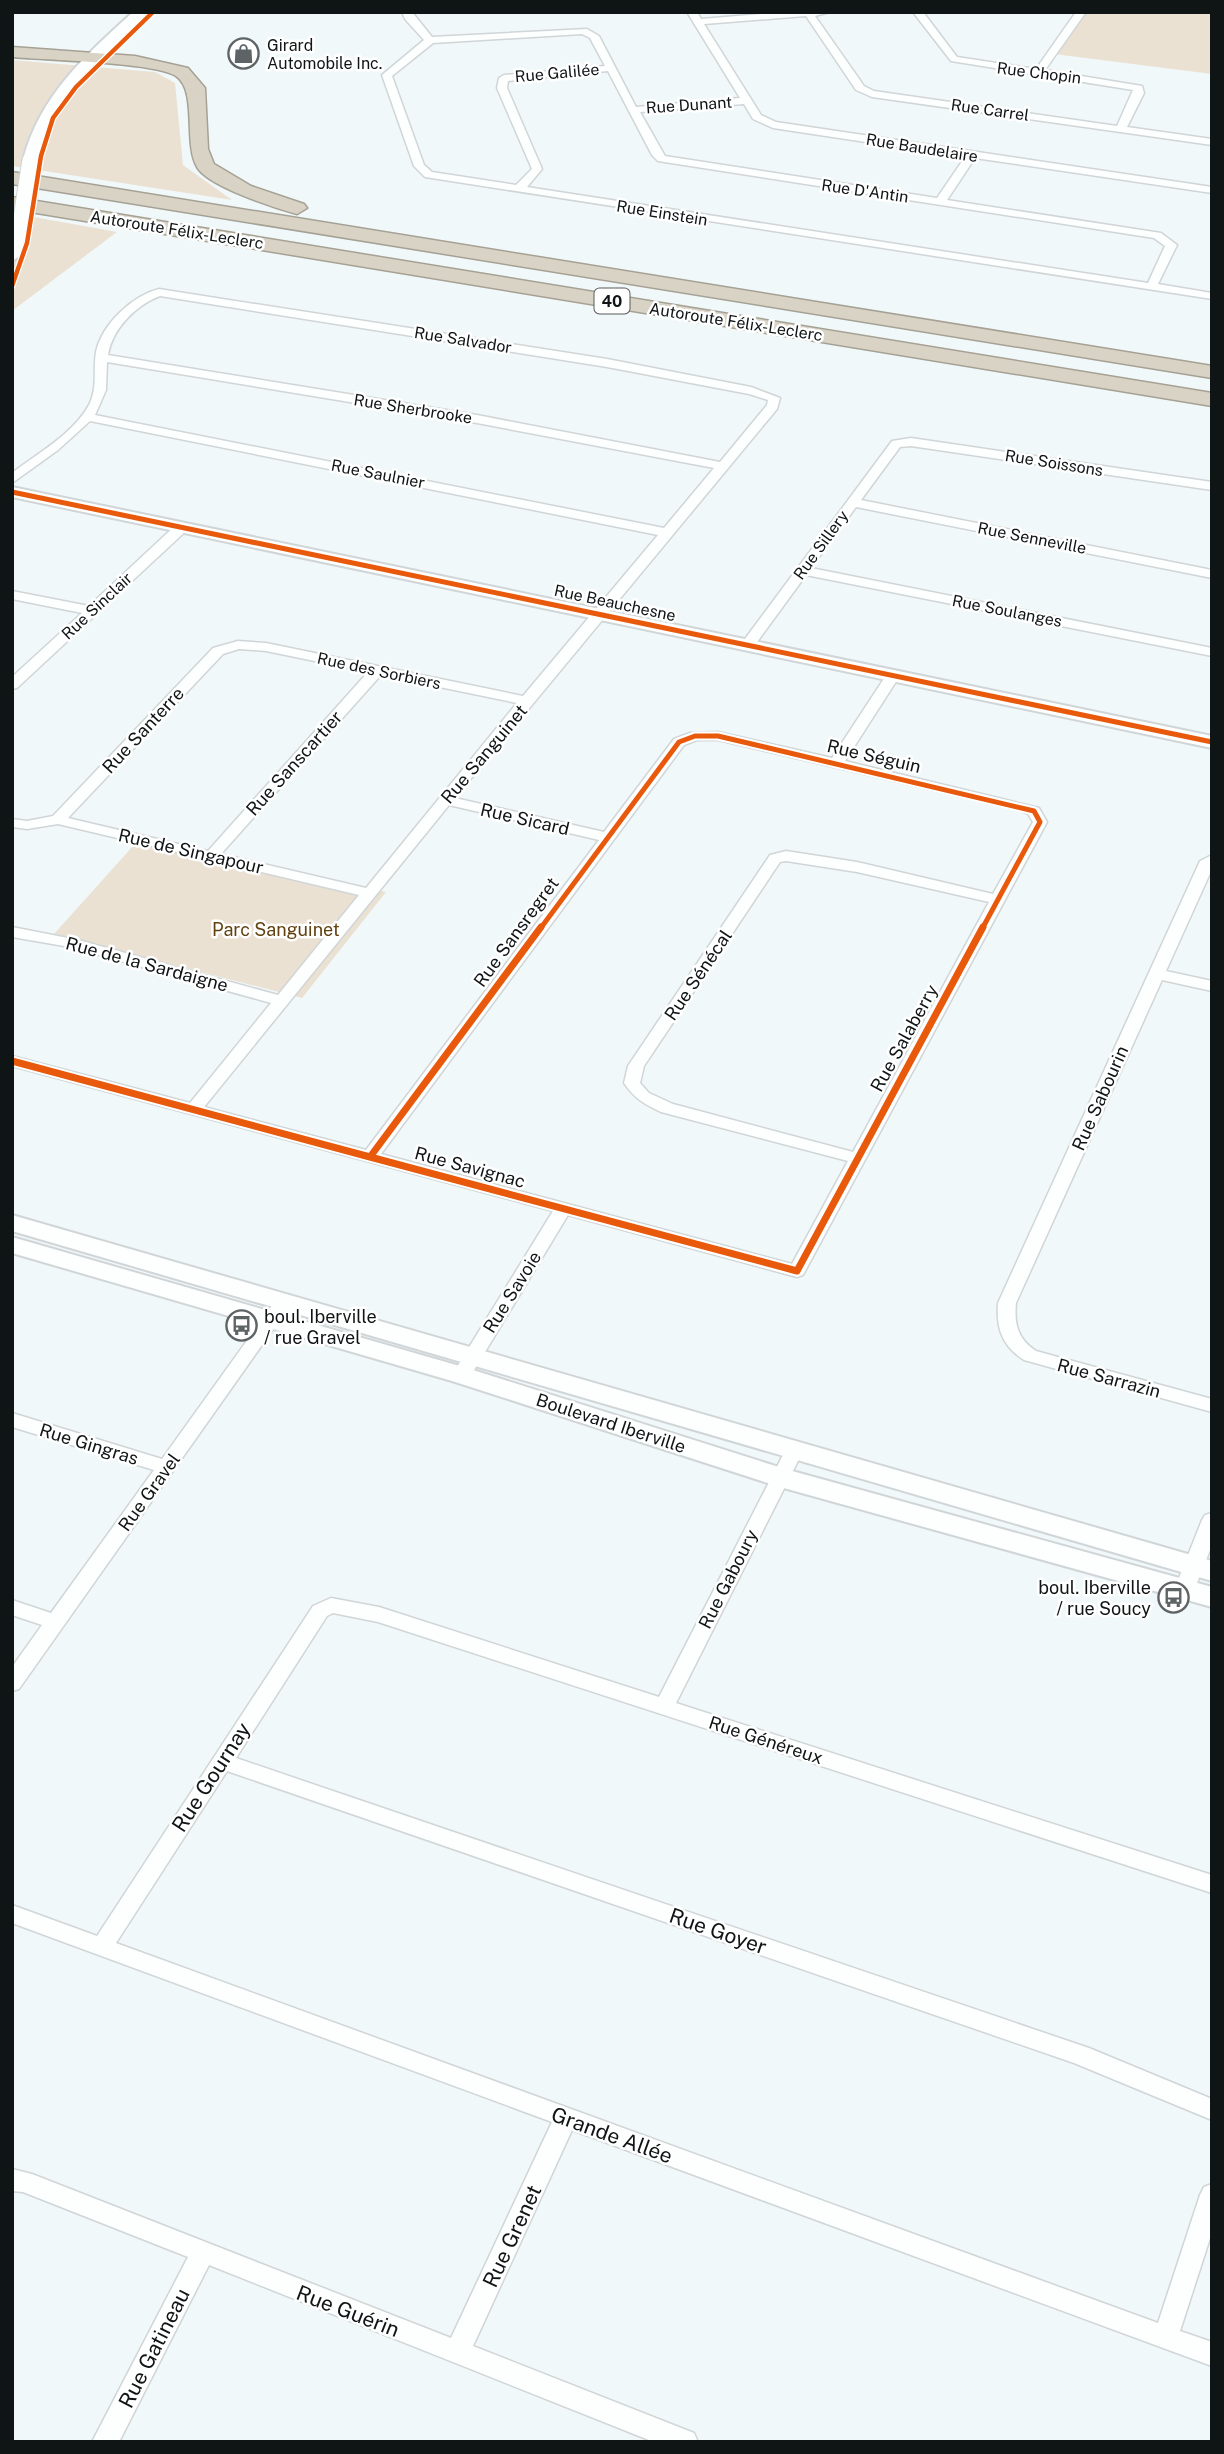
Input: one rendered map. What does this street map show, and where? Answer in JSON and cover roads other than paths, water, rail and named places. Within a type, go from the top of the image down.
[{"type":"highway","points":[[12,52],[88,54],[164,66],[190,79],[196,91],[200,156],[209,170],[230,184],[316,213],[523,260]]},
{"type":"highway","name":"Autoroute Félix-Leclerc","points":[[12,178],[1212,372]]},
{"type":"highway","name":"Autoroute Félix-Leclerc","points":[[12,203],[1212,400]]},
{"type":"street","points":[[12,256],[20,225],[30,160],[46,112],[88,54],[132,12]]},
{"type":"street","points":[[88,54],[141,12]]},
{"type":"street","points":[[407,12],[408,18],[430,40]]},
{"type":"street","points":[[695,17],[825,12]]},
{"type":"street","name":"Rue Chopin","points":[[918,12],[954,59],[1138,88],[1139,93],[1121,128]]},
{"type":"street","points":[[1039,72],[1081,12]]},
{"type":"street","name":"Rue Carrel","points":[[808,13],[860,88],[872,94],[1212,142]]},
{"type":"street","name":"Rue Baudelaire","points":[[695,17],[757,117],[773,125],[971,156],[1210,186]]},
{"type":"street","name":"Rue D'Antin","points":[[430,40],[584,30],[594,36],[657,155],[672,162],[1165,237],[1171,245],[1152,286]]},
{"type":"street","name":"Rue Einstein","points":[[430,40],[387,75],[419,166],[429,175],[1212,296]]},
{"type":"street","name":"Rue Galilée","points":[[518,190],[537,169],[502,88],[504,78],[610,68]]},
{"type":"street","name":"Rue Dunant","points":[[632,110],[747,101]]},
{"type":"street","points":[[940,202],[971,156]]},
{"type":"street","name":"Rue Salvador","points":[[103,358],[102,351],[117,326],[136,303],[151,294],[169,292],[607,363],[751,391],[774,398]]},
{"type":"street","points":[[12,479],[89,417],[102,390],[103,358]]},
{"type":"street","name":"Rue Sherbrooke","points":[[103,358],[477,419],[723,466]]},
{"type":"street","name":"Rue Sanguinet","points":[[194,1110],[445,800],[773,406],[774,398]]},
{"type":"street","name":"Rue Saulnier","points":[[89,417],[667,533]]},
{"type":"street","name":"Rue Soissons","points":[[896,444],[911,442],[936,445],[1212,486]]},
{"type":"street","name":"Rue Sillery","points":[[747,646],[896,444]]},
{"type":"street","name":"Rue Beauchesne","points":[[12,492],[1212,742]]},
{"type":"street","name":"Rue Senneville","points":[[851,502],[1212,574]]},
{"type":"street","name":"Rue Sinclair","points":[[12,685],[181,527]]},
{"type":"street","name":"Rue Soulanges","points":[[802,570],[1212,652]]},
{"type":"street","points":[[12,595],[92,611]]},
{"type":"street","name":"Rue des Sorbiers","points":[[231,645],[265,647],[527,702]]},
{"type":"street","name":"Rue Santerre","points":[[58,820],[218,651],[231,645]]},
{"type":"street","name":"Rue Sanscartier","points":[[212,855],[377,671]]},
{"type":"street","points":[[836,762],[892,677]]},
{"type":"street","name":"Rue Séguin","points":[[695,736],[718,736],[1024,807],[1034,811],[1040,822]]},
{"type":"street","name":"Rue Sansregret","points":[[370,1157],[670,750],[679,742],[695,736]]},
{"type":"street","name":"Rue Sicard","points":[[445,800],[606,837]]},
{"type":"street","name":"Rue de Singapour","points":[[12,823],[27,825],[58,820],[369,893]]},
{"type":"street","name":"Rue Salaberry","points":[[797,1271],[1040,822]]},
{"type":"street","name":"Rue Sénécal","points":[[857,1158],[667,1108],[643,1097],[632,1083],[636,1066],[775,858],[786,856],[857,867],[998,900]]},
{"type":"street","name":"Rue Sabourin","points":[[1011,1341],[1005,1323],[1007,1303],[1208,861],[1212,859]]},
{"type":"street","name":"Rue de la Sardaigne","points":[[12,932],[72,943],[281,1001]]},
{"type":"street","points":[[1156,974],[1212,986]]},
{"type":"street","name":"Rue Savignac","points":[[12,1061],[797,1271]]},
{"type":"street","name":"Rue Savoie","points":[[466,1366],[563,1209]]},
{"type":"street","name":"Boulevard Iberville","points":[[12,1223],[278,1310],[466,1366],[794,1451],[1198,1575],[1212,1597]]},
{"type":"street","name":"Boulevard Iberville","points":[[12,1245],[278,1310]]},
{"type":"street","name":"Rue Gravel","points":[[12,1683],[278,1310]]},
{"type":"street","name":"Rue Sarrazin","points":[[1011,1341],[1030,1356],[1212,1406]]},
{"type":"street","name":"Boulevard Iberville","points":[[466,1366],[779,1476],[1198,1575]]},
{"type":"street","name":"Rue Gingras","points":[[12,1420],[166,1467]]},
{"type":"street","name":"Rue Gaboury","points":[[664,1707],[794,1451]]},
{"type":"street","points":[[1198,1575],[1212,1520]]},
{"type":"street","name":"Rue Généreux","points":[[320,1611],[331,1605],[379,1615],[1212,1884]]},
{"type":"street","points":[[12,1607],[56,1622]]},
{"type":"street","name":"Rue Gournay","points":[[103,1945],[220,1761],[320,1611]]},
{"type":"street","name":"Rue Goyer","points":[[220,1761],[1081,2055],[1212,2110]]},
{"type":"street","name":"Grande Allée","points":[[12,1914],[103,1945],[566,2118],[1212,2354]]},
{"type":"street","name":"Rue Grenet","points":[[457,2353],[566,2118]]},
{"type":"street","name":"Rue Guérin","points":[[12,2180],[24,2181],[202,2254],[685,2442]]},
{"type":"street","points":[[1165,2338],[1212,2195]]},
{"type":"street","name":"Rue Gatineau","points":[[105,2442],[202,2254]]},
{"type":"place","name":"Girard Automobile Inc.","points":[[244,54]]},
{"type":"place","name":"boul. Iberville / rue Gravel","points":[[241,1326]]},
{"type":"place","name":"boul. Iberville / rue Soucy","points":[[1174,1597]]},
{"type":"park label","name":"Parc Sanguinet","points":[[276,929]]}]
